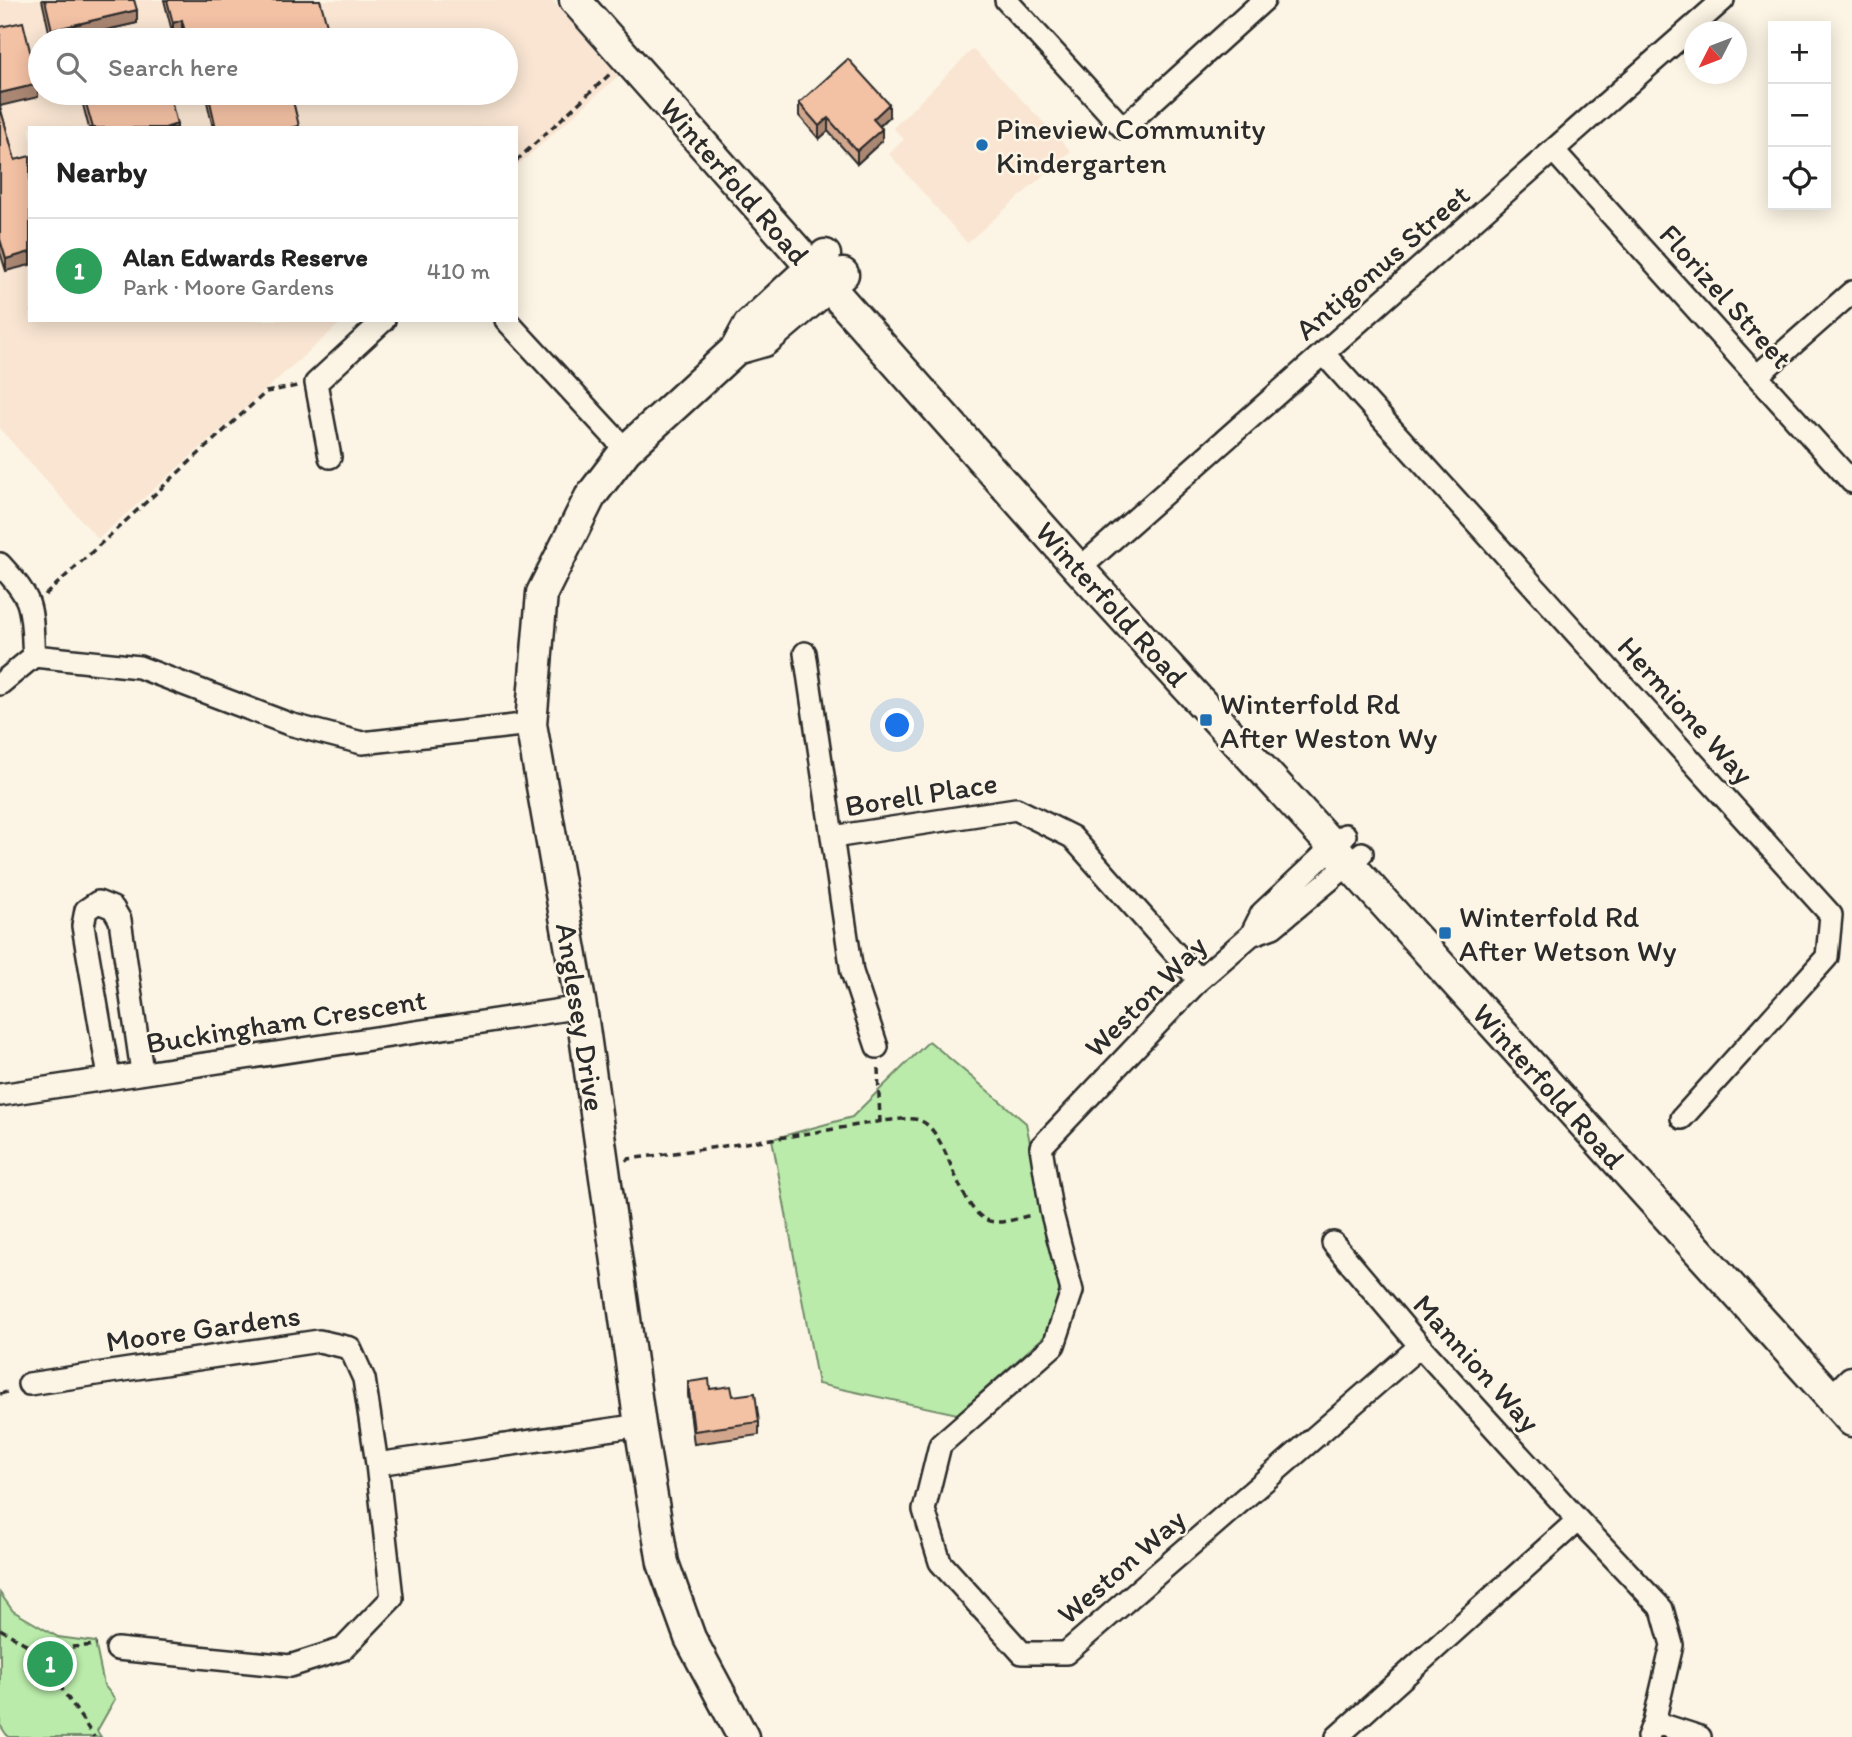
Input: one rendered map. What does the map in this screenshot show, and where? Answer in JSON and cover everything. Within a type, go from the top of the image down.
[{"type":"main road","name":"Winterfold Road","points":[[575,0],[827,271]]},
{"type":"main road","name":"Winterfold Road","points":[[597,0],[827,271],[1086,562],[1347,850],[1741,1273],[1847,1397]]},
{"type":"main road","name":"Anglesey Drive","points":[[743,1737],[690,1638],[663,1563],[640,1425],[581,1007],[531,724],[542,593],[590,497],[626,450],[736,349],[764,341],[827,271]]},
{"type":"street","points":[[1006,0],[1123,128],[1264,0]]},
{"type":"street","name":"Antigonus Street","points":[[1086,562],[1723,0]]},
{"type":"street","name":"Florizel Street","points":[[1554,151],[1852,482]]},
{"type":"street","points":[[1758,375],[1852,292]]},
{"type":"street","points":[[330,457],[317,383],[382,322]]},
{"type":"street","points":[[508,322],[626,450]]},
{"type":"street","name":"Hermione Way","points":[[1323,353],[1830,915],[1827,957],[1682,1118]]},
{"type":"street","points":[[0,564],[21,589],[28,603],[34,656]]},
{"type":"street","name":"Borell Place","points":[[805,653],[852,972],[877,1047]]},
{"type":"street","points":[[0,684],[34,656],[139,667],[289,724],[362,743],[531,724]]},
{"type":"street","name":"Borell Place","points":[[833,837],[1016,809],[1072,837],[1199,980]]},
{"type":"street","name":"Weston Way","points":[[1347,850],[1273,927],[1251,935],[1199,980],[1041,1147],[1051,1210],[1072,1291],[1054,1345],[940,1444],[924,1510],[940,1562],[1022,1653],[1066,1653],[1420,1346]]},
{"type":"street","points":[[110,1077],[83,926],[86,910],[98,902],[113,908],[120,920],[142,1073]]},
{"type":"street","name":"Buckingham Crescent","points":[[0,1095],[581,1007]]},
{"type":"street","name":"Mannion Way","points":[[1333,1243],[1420,1346],[1662,1609],[1672,1645],[1651,1730]]},
{"type":"street","name":"Moore Gardens","points":[[29,1384],[319,1341],[350,1348],[364,1379],[377,1464],[392,1598],[343,1649],[290,1666],[117,1649]]},
{"type":"street","points":[[377,1464],[640,1425]]},
{"type":"street","points":[[1336,1737],[1578,1520]]},
{"type":"street","points":[[1651,1730],[1700,1737]]},
{"type":"path","points":[[518,159],[627,58]]},
{"type":"path","points":[[37,602],[267,391],[318,382]]},
{"type":"path","points":[[877,1047],[880,1122]]},
{"type":"path","points":[[603,1168],[622,1164],[628,1159],[880,1122],[917,1119],[931,1126],[972,1209],[985,1220],[997,1222],[1051,1210]]},
{"type":"path","points":[[0,1629],[36,1650],[94,1737]]},
{"type":"path","points":[[36,1650],[103,1645],[117,1649]]},
{"type":"shaded area","points":[[0,0],[552,0],[618,76],[518,165],[518,126],[28,126],[28,322],[342,322],[98,539],[0,429]]},
{"type":"shaded area","name":"Pineview Community Kindergarten","points":[[973,49],[1071,151],[967,243],[889,154],[904,139],[893,128]]},
{"type":"green space","points":[[929,1041],[1026,1123],[1060,1289],[1045,1336],[957,1414],[818,1384],[772,1139],[852,1117]]},
{"type":"green space","points":[[0,1593],[13,1611],[58,1637],[95,1642],[104,1685],[115,1699],[97,1731],[101,1737],[8,1737],[0,1725]]},
{"type":"building","points":[[45,0],[134,0],[137,10],[60,28],[52,28]]},
{"type":"building","points":[[167,0],[320,0],[328,28],[184,28],[182,20],[173,23]]},
{"type":"building","points":[[23,22],[28,43],[28,86],[0,93],[0,27]]},
{"type":"building","points":[[848,59],[889,104],[873,119],[882,129],[857,151],[828,118],[819,126],[799,103]]},
{"type":"building","points":[[86,105],[172,105],[177,124],[171,126],[92,126]]},
{"type":"building","points":[[211,105],[294,105],[299,126],[216,126]]},
{"type":"building","points":[[0,107],[15,160],[28,157],[28,253],[6,259],[0,239]]},
{"type":"building","points":[[709,1379],[710,1389],[731,1386],[733,1396],[755,1393],[759,1422],[694,1431],[688,1382]]},
{"type":"place","name":"Pineview Community Kindergarten","points":[[982,145]]},
{"type":"place","name":"Winterfold Rd After Weston Wy","points":[[1206,720]]},
{"type":"place","name":"Winterfold Rd After Wetson Wy","points":[[1445,933]]},
{"type":"place","name":"Alan Edwards Reserve","points":[[50,1664]]}]
